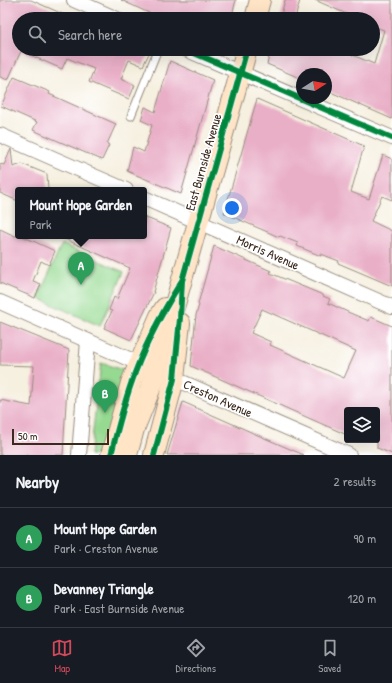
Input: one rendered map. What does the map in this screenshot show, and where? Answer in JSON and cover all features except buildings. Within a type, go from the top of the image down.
[{"type":"main road","points":[[257,12],[260,0]]},
{"type":"main road","name":"East Burnside Avenue","points":[[139,455],[145,431],[150,393],[156,371],[180,318],[182,281],[245,56]]},
{"type":"main road","name":"East Burnside Avenue","points":[[154,455],[156,371],[160,316],[182,281]]},
{"type":"main road","name":"East Burnside Avenue","points":[[111,455],[132,382],[156,371]]},
{"type":"main road","name":"East Burnside Avenue","points":[[127,455],[134,428],[150,393]]},
{"type":"street","points":[[74,0],[101,12]]},
{"type":"street","points":[[202,56],[392,138]]},
{"type":"street","points":[[0,135],[119,187]]},
{"type":"street","name":"Morris Avenue","points":[[147,199],[392,307]]},
{"type":"street","name":"Creston Avenue","points":[[0,302],[349,455]]},
{"type":"street","points":[[79,455],[88,341]]},
{"type":"lane","points":[[132,116],[155,56]]},
{"type":"green space","points":[[62,244],[124,272],[100,326],[38,298]]},
{"type":"green space","points":[[101,363],[126,371],[104,455],[90,455]]},
{"type":"cycle path","points":[[201,56],[392,138]]},
{"type":"cycle path","points":[[154,455],[174,379],[182,281],[245,56]]},
{"type":"cycle path","points":[[111,455],[125,401],[141,357],[166,306],[181,282]]},
{"type":"place","name":"Mount Hope Garden","points":[[81,285]]},
{"type":"place","name":"Devanney Triangle","points":[[105,413]]}]
